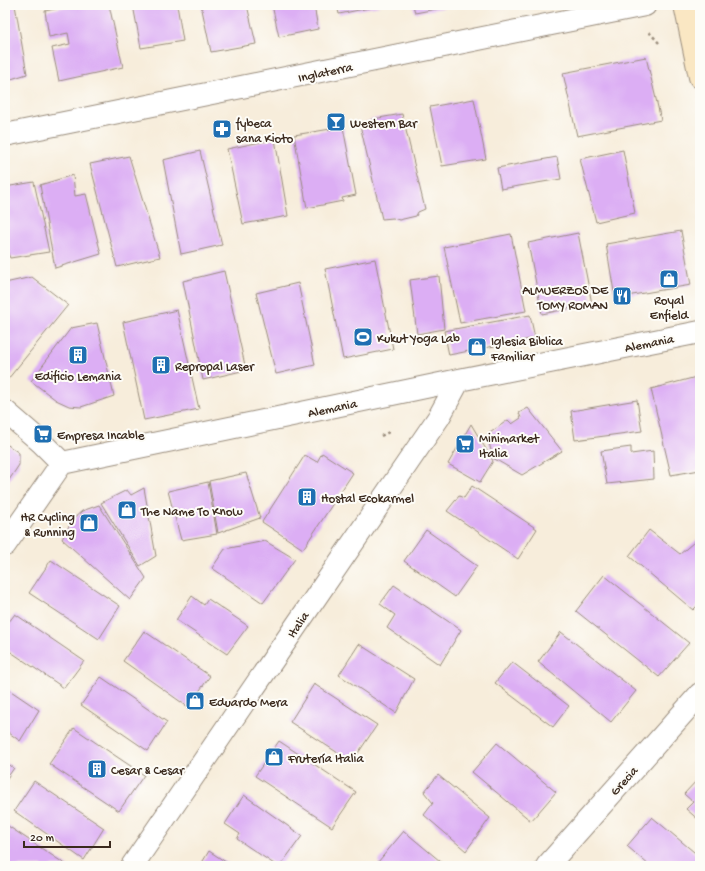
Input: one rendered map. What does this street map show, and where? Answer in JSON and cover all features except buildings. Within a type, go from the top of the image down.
[{"type":"main road","points":[[685,5],[700,77]]},
{"type":"street","name":"Inglaterra","points":[[5,135],[646,5]]},
{"type":"street","name":"Alemania","points":[[62,463],[459,380],[700,332]]},
{"type":"street","name":"Italia","points":[[132,866],[439,417],[459,380]]},
{"type":"street","points":[[5,411],[42,443],[62,463],[5,545]]},
{"type":"street","name":"Grecia","points":[[547,866],[700,694]]},
{"type":"path","points":[[649,32],[659,43]]},
{"type":"path","points":[[381,436],[389,432]]},
{"type":"place","name":"Western Bar","points":[[336,122]]},
{"type":"place","name":"fybeca sana Kioto","points":[[222,129]]},
{"type":"place","name":"Royal Enfield","points":[[669,279]]},
{"type":"place","name":"ALMUERZOS DE TOMY ROMAN","points":[[622,296]]},
{"type":"place","name":"Kukut Yoga Lab","points":[[363,337]]},
{"type":"place","name":"Iglesia Biblica Familiar","points":[[477,347]]},
{"type":"place","name":"Edificio Lemania","points":[[78,355]]},
{"type":"place","name":"Repropal Laser","points":[[161,365]]},
{"type":"place","name":"Empresa Incable","points":[[43,434]]},
{"type":"place","name":"Minimarket Italia","points":[[465,444]]},
{"type":"place","name":"Hostal Ecokarmel","points":[[307,497]]},
{"type":"place","name":"The Name To Know","points":[[127,510]]},
{"type":"place","name":"HR Cycling & Running","points":[[89,523]]},
{"type":"place","name":"Eduardo Mera","points":[[195,701]]},
{"type":"place","name":"Frutería Italia","points":[[274,757]]},
{"type":"place","name":"Cesar & Cesar","points":[[97,769]]}]
